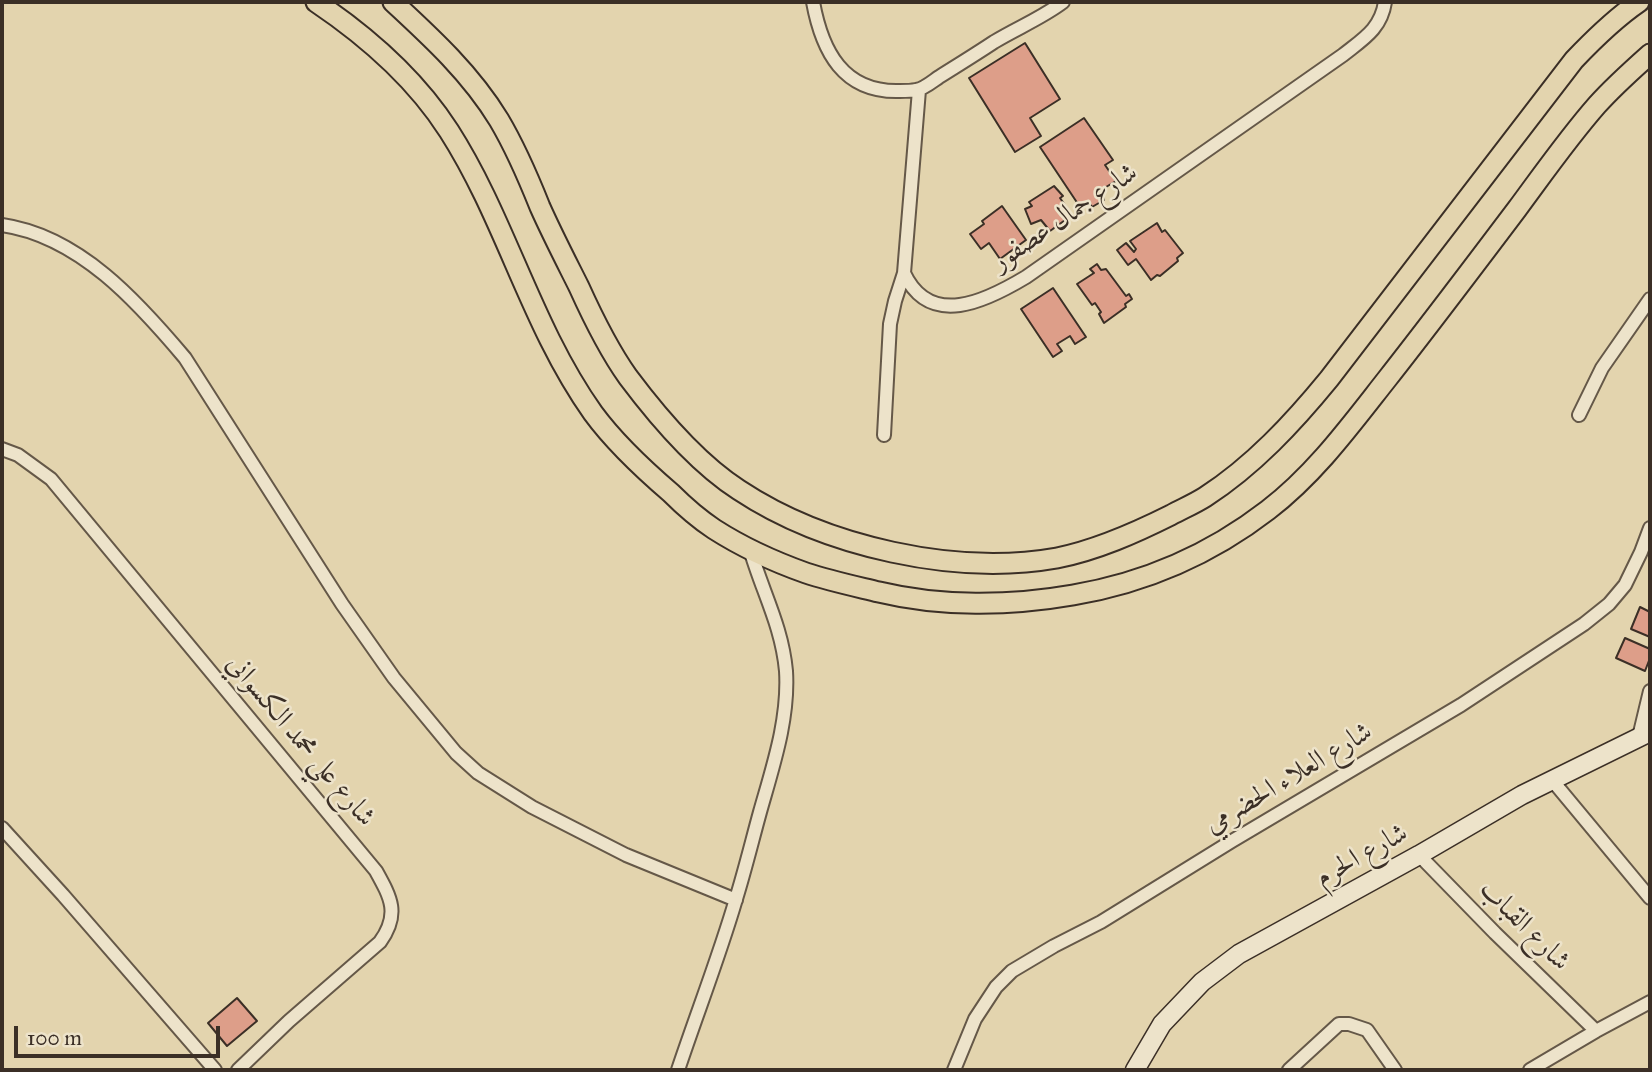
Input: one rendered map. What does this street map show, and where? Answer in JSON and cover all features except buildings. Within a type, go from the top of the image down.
[{"type":"main road","points":[[316,2],[374,45],[409,79],[448,128],[492,210],[551,345],[590,409],[610,435],[678,500],[712,527],[750,549],[803,572],[905,598],[1001,603],[1047,600],[1101,589],[1153,573],[1193,558],[1224,541],[1272,507],[1302,481],[1330,450],[1412,348],[1597,105],[1650,54]]},
{"type":"main road","points":[[393,2],[450,56],[485,99],[524,170],[598,328],[625,373],[664,423],[708,465],[737,489],[770,509],[853,542],[951,562],[1018,562],[1058,557],[1096,547],[1141,530],[1202,499],[1226,482],[1277,437],[1329,379],[1574,60],[1599,33],[1639,2]]},
{"type":"street","points":[[813,2],[827,50],[841,70],[863,85],[888,91],[919,90],[1063,2]]},
{"type":"street","name":"شارع جمال عصفور","points":[[904,273],[919,296],[933,304],[959,306],[1008,288],[1343,55],[1380,21],[1385,2]]},
{"type":"street","points":[[884,435],[890,324],[904,273],[919,90]]},
{"type":"street","points":[[2,225],[34,232],[63,246],[111,280],[157,324],[192,369],[342,604],[387,667],[457,753],[478,773],[532,807],[626,855],[736,900]]},
{"type":"street","points":[[1579,415],[1602,368],[1650,299]]},
{"type":"street","name":"شارع علي محمد الكسواني","points":[[2,449],[18,455],[51,479],[376,871],[390,896],[392,918],[388,931],[380,942],[289,1021],[238,1070]]},
{"type":"street","name":"شارع العلاء الحضرمي","points":[[954,1070],[975,1019],[996,987],[1012,971],[1101,922],[1231,841],[1461,705],[1584,624],[1609,604],[1625,585],[1650,528]]},
{"type":"street","points":[[678,1070],[736,900],[779,743],[786,698],[786,671],[778,628],[750,549]]},
{"type":"street","points":[[1645,735],[1650,691]]},
{"type":"street","name":"شارع الحرم","points":[[1135,1070],[1161,1024],[1202,982],[1239,954],[1522,795],[1645,735]]},
{"type":"street","points":[[1552,780],[1650,898]]},
{"type":"street","points":[[2,828],[215,1070]]},
{"type":"street","name":"شارع القباب","points":[[1419,855],[1596,1031]]},
{"type":"street","points":[[1530,1070],[1650,1002]]},
{"type":"street","points":[[1289,1070],[1339,1024],[1367,1030],[1395,1070]]}]
